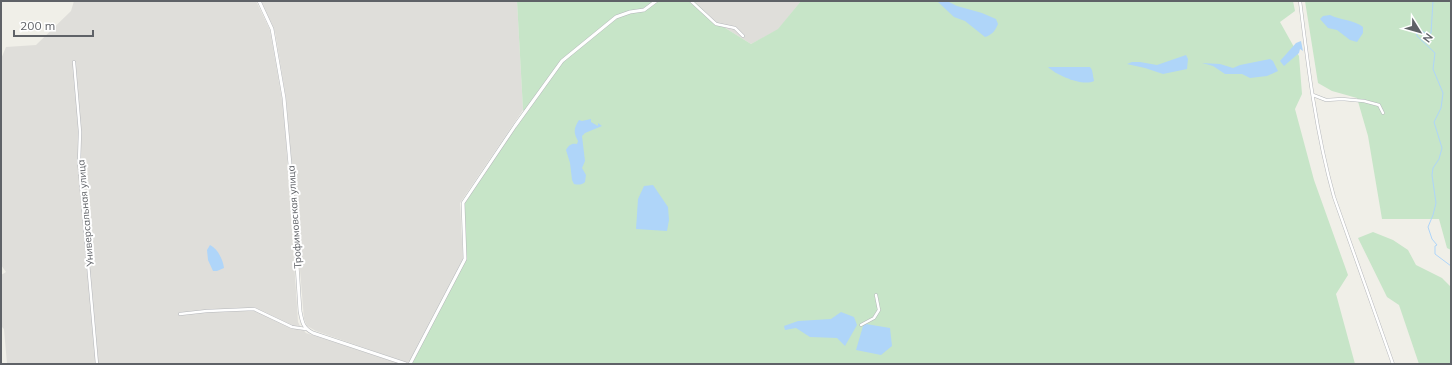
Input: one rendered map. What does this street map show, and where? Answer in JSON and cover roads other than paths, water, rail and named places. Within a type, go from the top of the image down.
[{"type":"street","name":"Трофимовская улица","points":[[258,1],[272,29],[284,98],[292,187],[300,311],[303,325],[306,330]]},
{"type":"street","points":[[410,364],[465,259],[463,203],[507,138],[562,61],[616,17],[630,12],[644,10],[656,1]]},
{"type":"street","points":[[691,1],[716,24],[735,28],[743,36]]},
{"type":"street","points":[[1300,1],[1319,141],[1334,197],[1393,364]]},
{"type":"street","name":"Универсальная улица","points":[[74,62],[80,132],[79,162],[97,364]]},
{"type":"street","points":[[1313,95],[1326,100],[1342,99],[1364,101],[1378,105],[1383,114]]},
{"type":"street","points":[[861,325],[874,318],[879,310],[876,296]]},
{"type":"street","points":[[180,314],[206,311],[254,309],[292,327],[306,330],[406,364]]},
{"type":"water","points":[[937,1],[947,1],[957,6],[982,13],[996,19],[998,24],[996,29],[990,35],[985,37],[965,21],[954,17]]},
{"type":"water","points":[[1330,15],[1356,23],[1363,27],[1363,33],[1357,42],[1350,40],[1337,30],[1328,28],[1320,19],[1323,16]]},
{"type":"water","points":[[1301,41],[1303,51],[1300,49],[1299,53],[1284,66],[1280,61],[1296,43]]},
{"type":"water","points":[[1186,55],[1188,59],[1187,69],[1163,74],[1127,64],[1132,62],[1140,62],[1157,65]]},
{"type":"water","points":[[1270,59],[1273,61],[1278,71],[1267,76],[1250,78],[1242,74],[1225,74],[1213,66],[1202,63],[1220,64],[1233,68],[1240,65]]},
{"type":"water","points":[[1048,67],[1090,67],[1094,81],[1083,82],[1070,79]]},
{"type":"water","points":[[591,119],[591,122],[598,126],[598,123],[602,126],[585,133],[582,136],[585,161],[582,168],[586,175],[585,182],[583,184],[574,184],[566,150],[570,145],[577,144],[578,141],[575,135],[575,130],[579,120],[582,121]]},
{"type":"water","points":[[653,185],[668,207],[669,220],[667,231],[636,229],[638,199],[644,186]]},
{"type":"water","points":[[210,245],[218,252],[224,268],[217,271],[213,271],[208,260],[207,250]]},
{"type":"water","points":[[841,312],[854,317],[857,325],[845,346],[837,338],[810,337],[796,328],[785,330],[784,326],[798,321],[831,319]]},
{"type":"water","points":[[866,324],[890,328],[892,346],[881,355],[856,350],[863,326]]},
{"type":"waterway","points":[[1433,1],[1431,33],[1429,35],[1418,29],[1416,32],[1417,36],[1435,53],[1433,69],[1443,93],[1441,108],[1434,122],[1442,148],[1439,159],[1433,168],[1432,175],[1436,203],[1428,227],[1432,239],[1437,245],[1435,246],[1435,254],[1451,266]]}]
